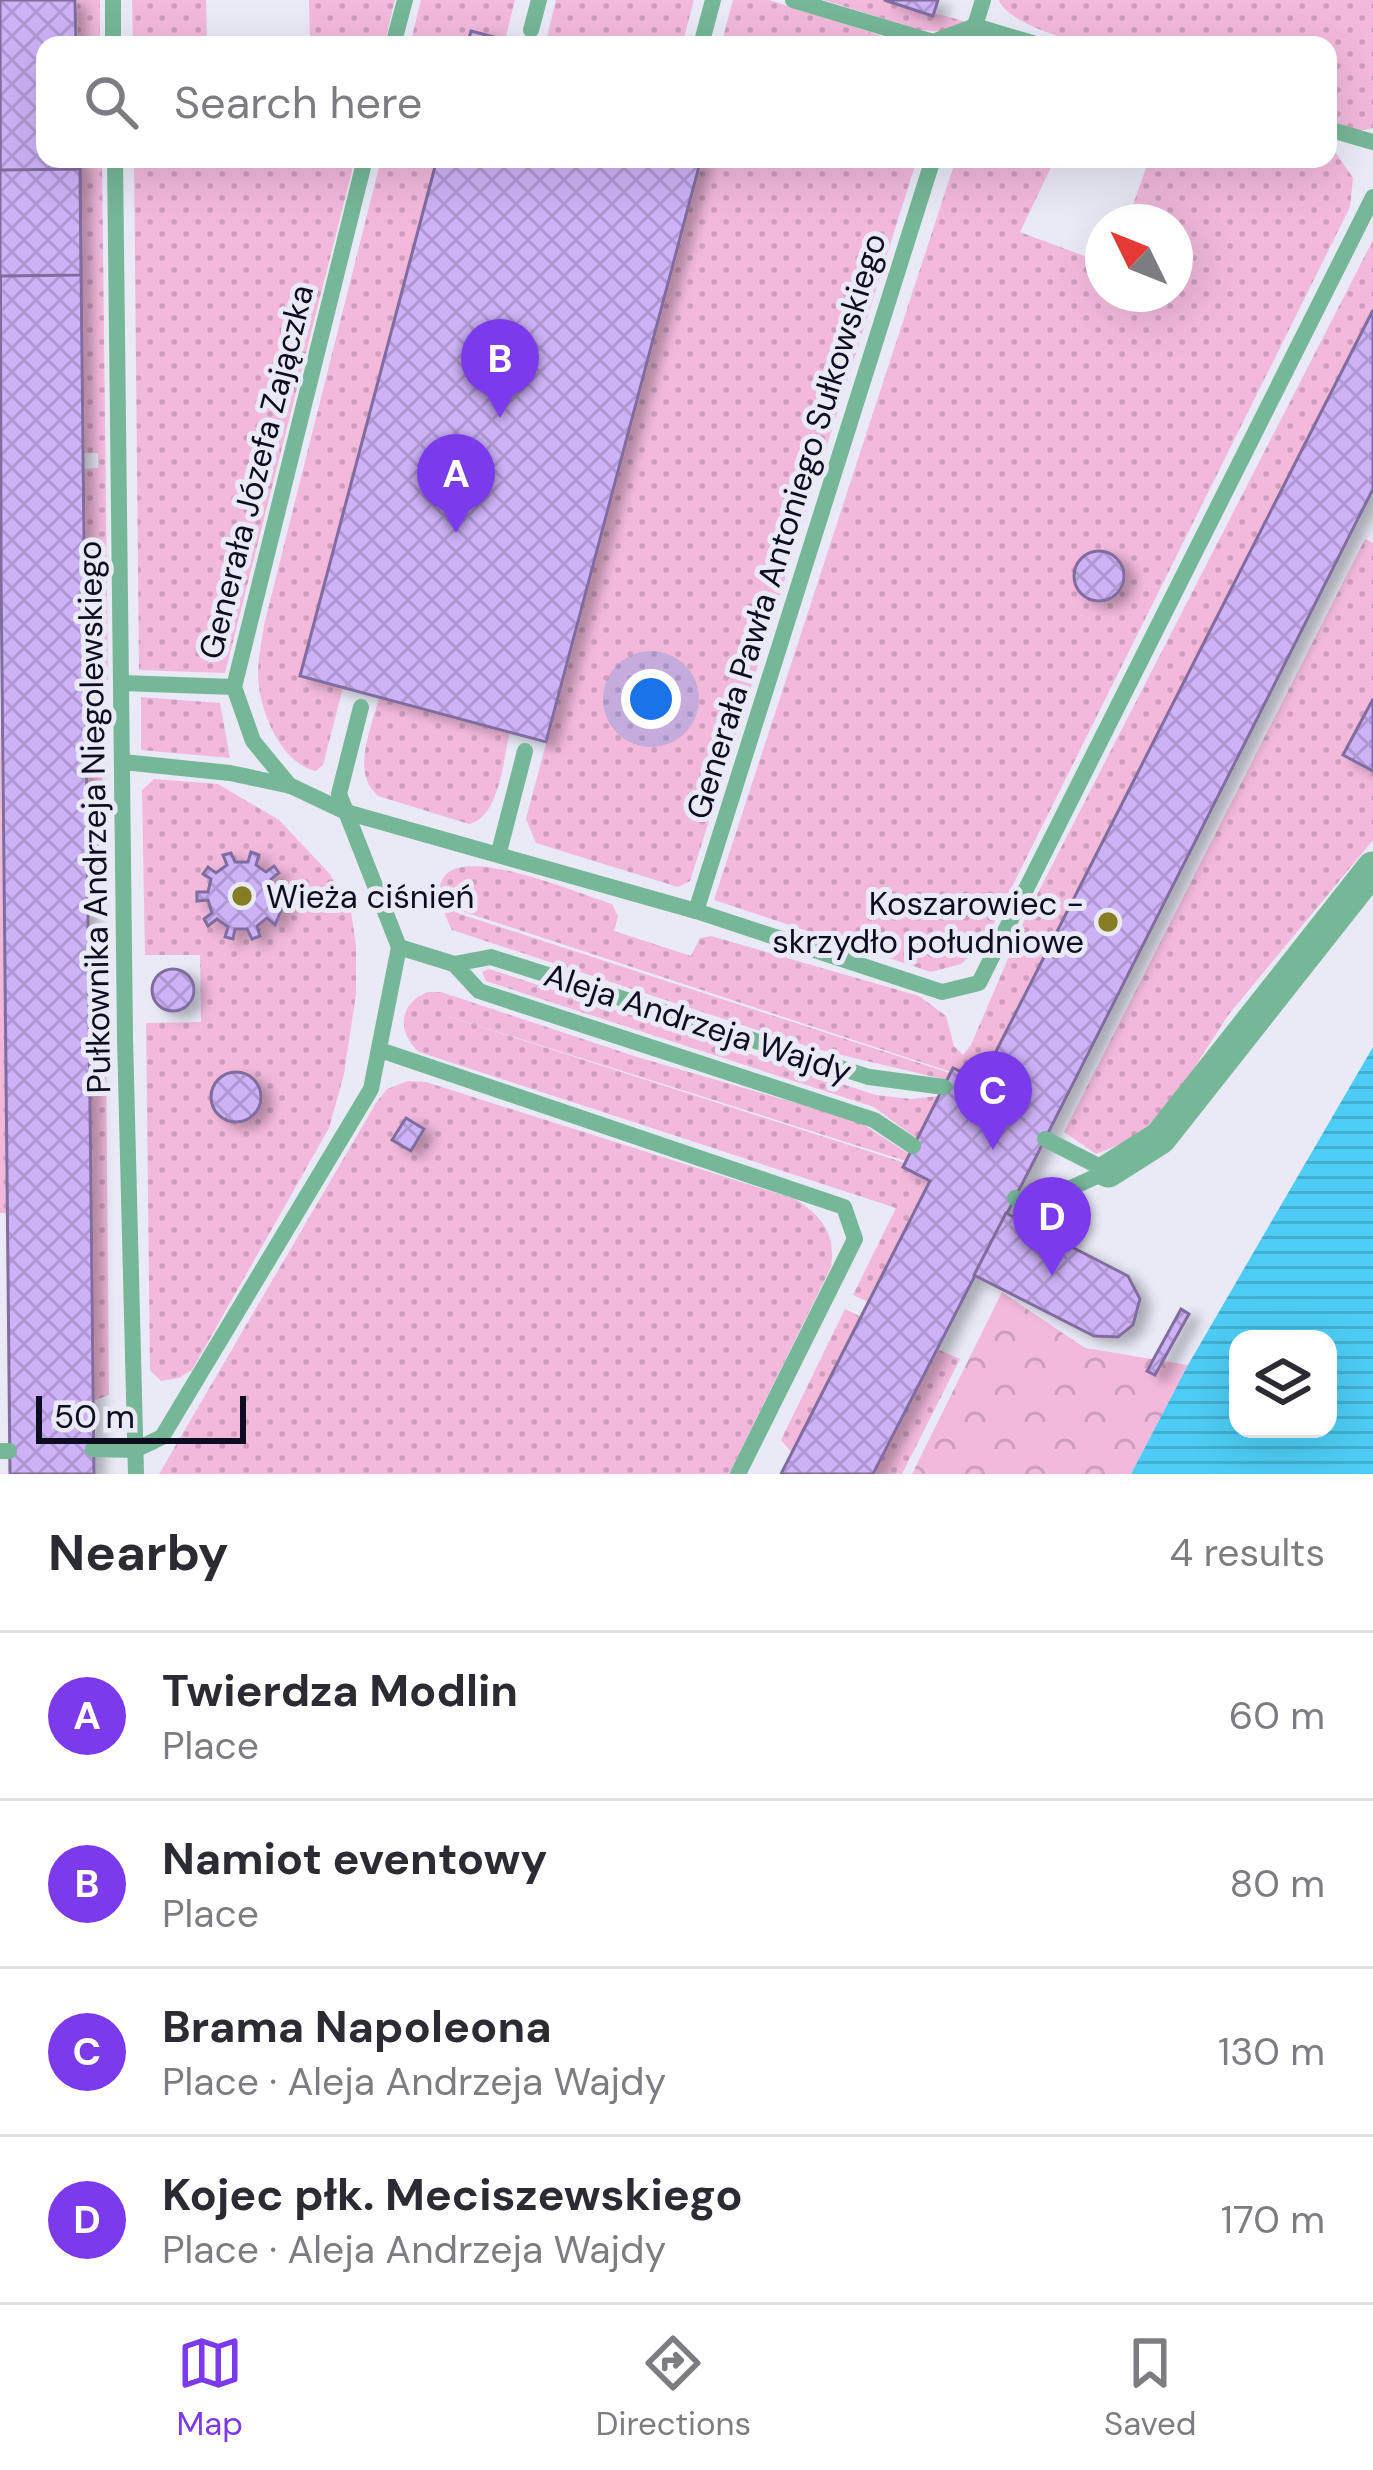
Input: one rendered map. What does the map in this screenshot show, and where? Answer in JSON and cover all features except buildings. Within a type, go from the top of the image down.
[{"type":"street","points":[[1108,1171],[1160,1138],[1373,868]]},
{"type":"lane","points":[[112,0],[113,36]]},
{"type":"lane","points":[[395,36],[404,0]]},
{"type":"lane","points":[[531,30],[539,0]]},
{"type":"lane","points":[[703,36],[713,0]]},
{"type":"lane","points":[[793,0],[913,36]]},
{"type":"lane","points":[[972,36],[983,0]]},
{"type":"lane","points":[[949,36],[975,26],[1009,36]]},
{"type":"lane","points":[[1337,132],[1373,142]]},
{"type":"lane","name":"Pułkownika Andrzeja Niegolewskiego","points":[[115,168],[136,1474]]},
{"type":"lane","name":"Generała Józefa Zajączka","points":[[290,786],[253,741],[234,687],[363,168]]},
{"type":"lane","name":"Generała Pawła Antoniego Sułkowskiego","points":[[697,910],[930,168]]},
{"type":"lane","points":[[123,762],[230,773],[290,786],[346,812],[697,910],[942,992],[979,983],[1373,196]]},
{"type":"lane","points":[[122,683],[234,687]]},
{"type":"lane","points":[[93,1449],[136,1450],[162,1437],[370,1089],[399,946],[339,794],[361,706]]},
{"type":"lane","points":[[499,852],[525,751]]},
{"type":"lane","name":"Aleja Andrzeja Wajdy","points":[[399,946],[454,964],[491,957],[869,1077],[944,1087]]},
{"type":"lane","name":"Aleja Andrzeja Wajdy","points":[[454,964],[479,991],[874,1120],[914,1146]]},
{"type":"lane","points":[[380,1050],[844,1207],[855,1238],[737,1474]]},
{"type":"lane","points":[[1045,1139],[1108,1171]]},
{"type":"lane","points":[[1015,1198],[1038,1203],[1108,1171]]},
{"type":"green space","points":[[77,0],[100,0],[100,36],[78,36]]},
{"type":"green space","points":[[132,0],[206,0],[207,36],[133,36]]},
{"type":"green space","points":[[309,0],[395,0],[386,36],[310,36]]},
{"type":"green space","points":[[421,0],[515,0],[506,36],[412,36]]},
{"type":"green space","points":[[556,0],[694,0],[684,36],[547,36]]},
{"type":"green space","points":[[733,0],[769,0],[883,36],[723,36]]},
{"type":"green space","points":[[824,0],[884,0],[964,21],[947,32],[920,30]]},
{"type":"green space","points":[[999,0],[1373,0],[1373,128],[1360,131],[1337,125],[1337,36],[1057,36],[1004,8]]},
{"type":"green space","points":[[1337,154],[1353,178],[1350,207],[985,941],[961,964],[931,972],[714,900],[953,168],[1051,168],[1020,232],[1085,256],[1085,312],[1193,312],[1193,204],[1133,204],[1146,168],[1337,168]]},
{"type":"green space","points":[[79,168],[102,168],[108,680],[86,680],[83,469],[98,468],[98,453],[83,453]]},
{"type":"green space","points":[[134,168],[353,168],[225,673],[139,670]]},
{"type":"green space","points":[[379,168],[435,168],[300,675],[343,687],[323,765],[316,771],[292,758],[282,746],[262,702],[259,662],[264,625]]},
{"type":"green space","points":[[699,168],[914,168],[690,881],[678,887],[536,843],[526,819]]},
{"type":"green space","points":[[1373,240],[1373,310],[981,1081],[954,1068],[951,1072],[444,905],[440,895],[446,875],[465,867],[526,875],[612,904],[618,916],[614,931],[691,956],[700,938],[711,936],[919,996],[946,1016],[954,1046],[963,1055],[1027,914]]},
{"type":"green space","points":[[1365,539],[1373,543],[1373,840],[1229,1014],[1153,1131],[1096,1154],[1064,1132]]},
{"type":"green space","points":[[101,693],[104,885],[88,885],[85,694]]},
{"type":"green space","points":[[141,697],[220,703],[230,758],[141,750]]},
{"type":"green space","points":[[379,697],[510,732],[494,799],[479,819],[469,824],[378,796],[365,774],[364,762]]},
{"type":"green space","points":[[0,702],[8,1205],[8,1213],[0,1213]]},
{"type":"green space","points":[[154,779],[218,784],[279,820],[329,873],[350,905],[356,945],[356,994],[344,1074],[329,1128],[192,1370],[161,1381],[150,1370],[146,1023],[201,1022],[200,955],[145,955],[142,790]]},
{"type":"green space","points":[[444,905],[950,1073],[947,1080],[812,1048],[452,930]]},
{"type":"green space","points":[[104,932],[106,1045],[87,1045],[86,933]]},
{"type":"green space","points":[[489,969],[876,1095],[939,1096],[917,1139],[874,1107],[486,981],[482,972]]},
{"type":"green space","points":[[428,992],[441,992],[637,1057],[858,1121],[909,1154],[906,1161],[416,1006],[905,1163],[903,1167],[930,1181],[868,1302],[853,1295],[896,1208],[419,1052],[407,1036],[404,1019],[411,1003]]},
{"type":"green space","points":[[106,1059],[109,1395],[93,1401],[87,1060]]},
{"type":"green space","points":[[408,1081],[426,1082],[795,1199],[820,1219],[829,1235],[831,1267],[729,1474],[159,1474],[376,1103],[387,1089]]},
{"type":"green space","points":[[1002,1292],[1085,1348],[1188,1365],[1131,1474],[912,1474]]},
{"type":"green space","points":[[845,1309],[861,1317],[792,1453],[781,1440]]},
{"type":"green space","points":[[937,1349],[960,1359],[902,1474],[873,1474]]},
{"type":"water","points":[[1373,1047],[1373,1474],[1131,1474],[1188,1365]]},
{"type":"place","name":"Namiot eventowy","points":[[500,418]]},
{"type":"place","name":"Twierdza Modlin","points":[[456,533]]},
{"type":"place","name":"Wieża ciśnień","points":[[242,896]]},
{"type":"place","name":"Koszarowiec - skrzydło południowe","points":[[1108,922]]},
{"type":"place","name":"Brama Napoleona","points":[[993,1150]]},
{"type":"place","name":"Kojec płk. Meciszewskiego","points":[[1052,1276]]}]
